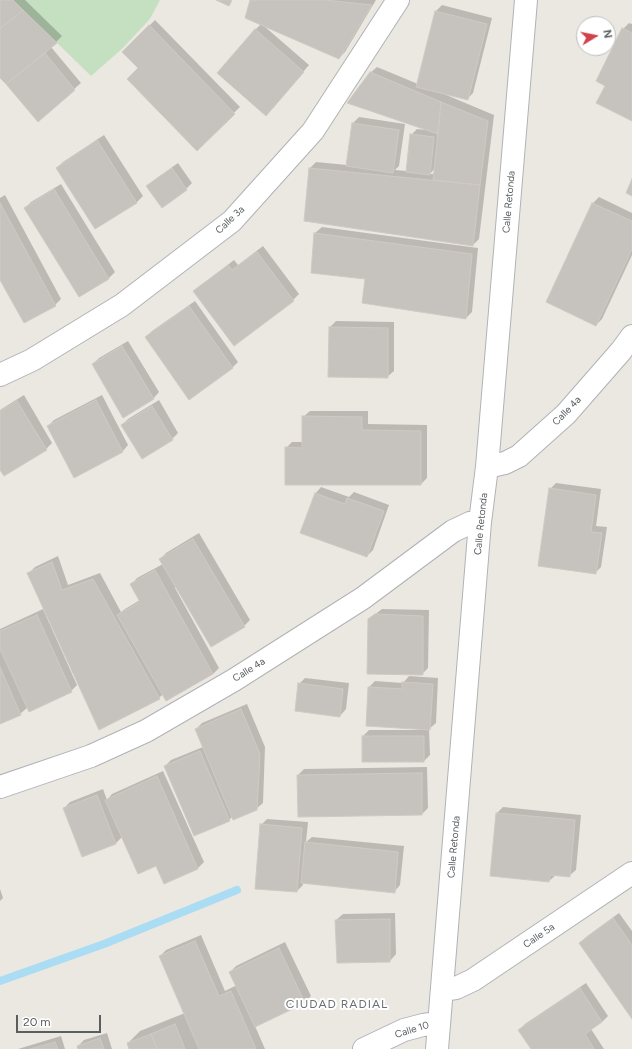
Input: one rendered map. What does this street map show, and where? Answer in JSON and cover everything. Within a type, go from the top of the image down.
[{"type":"street","name":"Calle 3a","points":[[0,375],[32,360],[122,305],[232,220],[313,131],[398,0]]},
{"type":"street","name":"Calle Retonda","points":[[437,1049],[480,522],[487,467],[526,0]]},
{"type":"street","name":"Calle 4a","points":[[487,467],[505,463],[520,456],[566,414],[621,351],[632,336]]},
{"type":"street","name":"Calle 4a","points":[[0,787],[91,756],[146,731],[234,680],[363,598],[453,531],[470,524],[480,522]]},
{"type":"street","name":"Calle 5a","points":[[442,990],[456,988],[472,980],[632,873]]},
{"type":"street","name":"Calle 10","points":[[364,1049],[404,1030],[438,1023]]},
{"type":"green space","points":[[13,0],[160,0],[148,21],[123,48],[91,76]]},
{"type":"building","points":[[0,0],[13,0],[23,10],[0,29]]},
{"type":"building","points":[[216,0],[232,0],[229,6]]},
{"type":"building","points":[[250,0],[325,0],[372,5],[339,59],[245,18]]},
{"type":"building","points":[[23,10],[57,43],[6,84],[0,78],[0,29]]},
{"type":"building","points":[[435,11],[487,24],[468,100],[416,87]]},
{"type":"building","points":[[149,25],[235,114],[197,151],[127,79],[138,68],[122,52]]},
{"type":"building","points":[[622,28],[632,33],[632,121],[596,103],[605,86],[596,81],[608,56],[616,56],[616,40]]},
{"type":"building","points":[[255,29],[304,72],[266,116],[217,73]]},
{"type":"building","points":[[45,53],[75,90],[38,122],[6,84]]},
{"type":"building","points":[[370,72],[441,102],[438,134],[347,103]]},
{"type":"building","points":[[441,102],[488,121],[480,185],[433,180]]},
{"type":"building","points":[[352,123],[399,130],[393,173],[346,166]]},
{"type":"building","points":[[410,134],[434,137],[430,175],[406,172]]},
{"type":"building","points":[[97,140],[137,203],[95,229],[56,168]]},
{"type":"building","points":[[172,168],[187,190],[162,208],[146,186]]},
{"type":"building","points":[[309,168],[480,185],[473,246],[304,221]]},
{"type":"building","points":[[632,179],[632,196],[626,193]]},
{"type":"building","points":[[54,189],[109,279],[79,297],[24,208]]},
{"type":"building","points":[[0,203],[56,306],[24,323],[0,280]]},
{"type":"building","points":[[592,203],[632,221],[632,249],[596,326],[546,302]]},
{"type":"building","points":[[314,233],[472,254],[466,319],[362,303],[365,279],[311,273]]},
{"type":"building","points":[[257,252],[294,301],[234,346],[193,291],[228,265],[232,270]]},
{"type":"building","points":[[189,306],[233,368],[189,400],[145,337]]},
{"type":"building","points":[[329,327],[388,328],[388,378],[328,377]]},
{"type":"building","points":[[122,346],[154,399],[123,418],[92,364]]},
{"type":"building","points":[[96,400],[123,452],[74,478],[47,426]]},
{"type":"building","points":[[17,401],[47,450],[4,476],[0,470],[0,411]]},
{"type":"building","points":[[152,406],[173,440],[142,459],[121,425]]},
{"type":"building","points":[[302,416],[362,417],[362,430],[421,431],[421,485],[285,485],[285,447],[302,448]]},
{"type":"building","points":[[549,488],[596,495],[591,532],[602,533],[596,574],[538,566]]},
{"type":"building","points":[[315,493],[345,504],[347,498],[384,511],[367,557],[300,533]]},
{"type":"building","points":[[193,539],[245,627],[211,647],[159,559]]},
{"type":"building","points":[[52,562],[62,590],[93,579],[160,699],[99,730],[27,573]]},
{"type":"building","points":[[155,570],[213,674],[166,701],[117,615],[140,602],[130,584]]},
{"type":"building","points":[[375,614],[423,616],[423,675],[367,674],[368,619]]},
{"type":"building","points":[[37,615],[72,692],[29,712],[0,649],[0,631]]},
{"type":"building","points":[[0,667],[21,715],[0,724]]},
{"type":"building","points":[[402,682],[433,684],[430,730],[366,726],[368,687],[402,689]]},
{"type":"building","points":[[298,683],[343,689],[340,717],[295,711]]},
{"type":"building","points":[[241,709],[260,754],[257,810],[233,820],[195,729]]},
{"type":"building","points":[[362,736],[424,736],[424,762],[362,762]]},
{"type":"building","points":[[200,751],[230,821],[194,836],[164,766]]},
{"type":"building","points":[[422,773],[422,815],[298,817],[297,775]]},
{"type":"building","points":[[157,776],[198,869],[164,884],[156,866],[138,874],[105,800]]},
{"type":"building","points":[[97,795],[116,844],[82,857],[63,808]]},
{"type":"building","points":[[496,813],[575,820],[570,877],[550,875],[549,882],[490,876]]},
{"type":"building","points":[[260,824],[302,828],[297,892],[255,889]]},
{"type":"building","points":[[305,842],[398,852],[395,893],[301,883]]},
{"type":"building","points":[[613,918],[632,945],[632,1019],[579,943]]},
{"type":"building","points":[[390,919],[390,962],[337,963],[335,920]]},
{"type":"building","points":[[195,941],[219,996],[231,991],[256,1049],[199,1049],[159,956]]},
{"type":"building","points":[[279,948],[305,1003],[255,1027],[229,972]]},
{"type":"building","points":[[580,988],[602,1022],[585,1034],[594,1049],[531,1049],[518,1030]]},
{"type":"building","points":[[175,1024],[185,1049],[157,1049],[151,1034]]},
{"type":"building","points":[[151,1034],[157,1049],[129,1049],[127,1043]]},
{"type":"building","points":[[100,1038],[104,1049],[78,1049],[77,1046]]},
{"type":"building","points":[[55,1042],[58,1049],[30,1049]]},
{"type":"waterway","points":[[0,981],[104,944],[237,890]]},
{"type":"district","name":"CIUDAD RADIAL","points":[[337,1004]]}]
